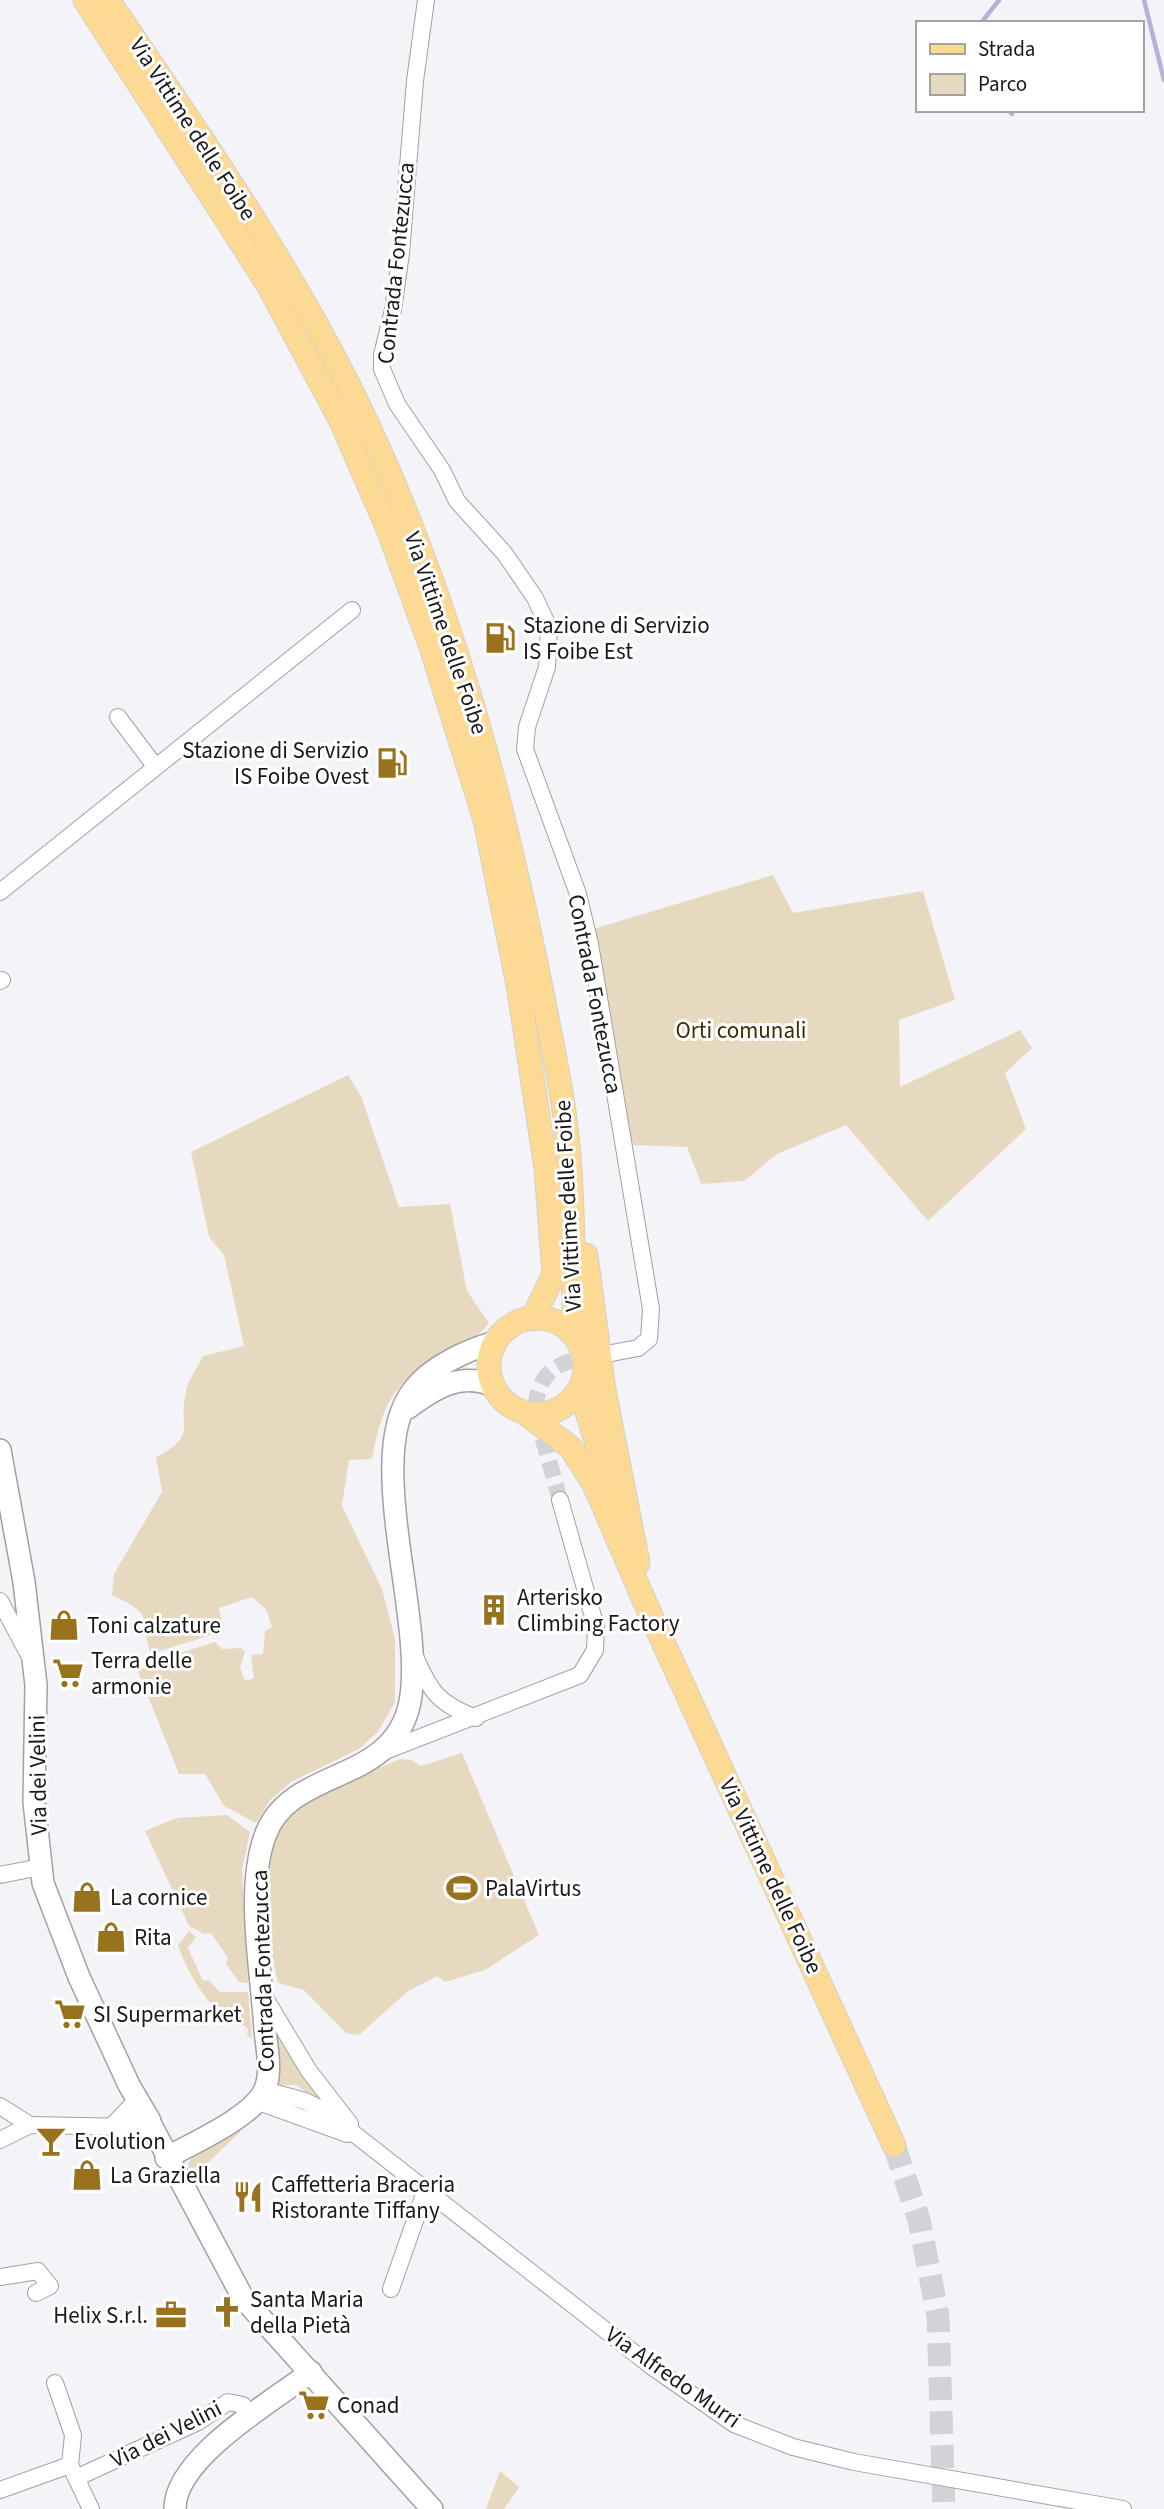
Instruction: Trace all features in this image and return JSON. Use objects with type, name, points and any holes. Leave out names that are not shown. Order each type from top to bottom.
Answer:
[{"type":"main road","name":"Via Vittime delle Foibe","points":[[85,0],[267,284],[340,419],[388,529],[431,647],[485,820],[518,985],[545,1157],[555,1262],[551,1285],[533,1318]]},
{"type":"main road","name":"Via Vittime delle Foibe","points":[[108,0],[288,274],[357,401],[418,545],[461,669],[522,891],[566,1122],[577,1338]]},
{"type":"main road","points":[[566,1122],[604,1390],[647,1607]]},
{"type":"main road","points":[[533,1318],[550,1320],[565,1327],[577,1338],[586,1363],[580,1389],[570,1402],[556,1411],[541,1415],[524,1413],[500,1398],[488,1371],[495,1342],[505,1330],[518,1322],[533,1318]]},
{"type":"main road","name":"Via Vittime delle Foibe","points":[[580,1389],[647,1607]]},
{"type":"main road","name":"Via Vittime delle Foibe","points":[[524,1413],[553,1432],[583,1465],[894,2145]]},
{"type":"street","name":"Contrada Fontezucca","points":[[426,0],[415,81],[401,253],[382,355],[382,369],[397,404],[442,470],[457,501],[505,554],[535,598],[549,628],[547,667],[527,727],[525,749],[578,894],[590,944],[651,1310],[649,1339],[638,1348],[612,1353]]},
{"type":"street","points":[[0,892],[352,610]]},
{"type":"street","points":[[118,717],[155,766]]},
{"type":"street","name":"Contrada Fontezucca","points":[[380,1753],[404,1722],[410,1701],[411,1647],[395,1495],[393,1446],[411,1392],[425,1377],[477,1348],[495,1342]]},
{"type":"street","points":[[403,1411],[452,1382],[481,1381],[492,1385]]},
{"type":"street","name":"Via dei Velini","points":[[0,1450],[17,1537],[33,1665],[37,1709],[34,1802],[43,1884],[134,2117],[166,2158],[243,2298],[432,2509]]},
{"type":"street","name":"Contrada Fontezucca","points":[[166,2158],[230,2122],[261,2096],[268,2074],[256,1905],[259,1858],[266,1833],[292,1799],[354,1770],[380,1753],[476,1718],[580,1675],[594,1650],[596,1628],[560,1500]]},
{"type":"street","points":[[0,1601],[33,1665]]},
{"type":"street","name":"Contrada Fontezucca","points":[[411,1647],[429,1688],[443,1702],[476,1718]]},
{"type":"street","points":[[0,1875],[41,1867]]},
{"type":"street","points":[[263,1994],[309,2071],[362,2140]]},
{"type":"street","points":[[261,2096],[362,2140]]},
{"type":"street","points":[[0,2106],[30,2125]]},
{"type":"street","points":[[0,2140],[30,2125],[134,2117]]},
{"type":"street","name":"Via Alfredo Murri","points":[[362,2140],[651,2366],[734,2424],[793,2447],[854,2462],[1123,2509]]},
{"type":"street","points":[[391,2289],[426,2189]]},
{"type":"street","points":[[0,2277],[38,2271],[50,2286],[36,2292]]},
{"type":"street","points":[[175,2509],[175,2498],[182,2480],[208,2449],[312,2372]]},
{"type":"street","points":[[55,2383],[73,2435],[73,2471],[91,2509]]},
{"type":"street","name":"Via dei Velini","points":[[0,2490],[73,2471],[198,2422],[228,2402],[243,2405],[251,2417]]},
{"type":"green space","name":"Orti comunali","points":[[773,875],[793,913],[923,891],[955,1000],[899,1020],[900,1087],[1020,1030],[1032,1048],[1005,1073],[1026,1129],[928,1221],[846,1125],[777,1154],[744,1181],[701,1184],[687,1147],[631,1145],[593,929]]},
{"type":"green space","points":[[348,1075],[361,1096],[399,1207],[450,1204],[467,1291],[489,1323],[473,1339],[424,1366],[400,1386],[385,1410],[372,1459],[349,1460],[342,1506],[382,1589],[395,1639],[395,1702],[378,1732],[359,1749],[291,1782],[271,1799],[256,1823],[224,1806],[205,1774],[179,1774],[138,1671],[173,1655],[215,1642],[222,1649],[241,1648],[245,1652],[240,1667],[245,1681],[254,1678],[251,1655],[263,1654],[265,1631],[272,1627],[266,1609],[252,1597],[219,1608],[222,1626],[217,1633],[151,1654],[141,1613],[112,1595],[114,1574],[162,1492],[156,1457],[178,1443],[182,1437],[187,1387],[203,1356],[244,1346],[224,1255],[209,1237],[191,1152]]},
{"type":"green space","points":[[462,1753],[539,1935],[485,1970],[445,1982],[437,1976],[407,1992],[359,2035],[346,2033],[304,1990],[278,1983],[266,1908],[269,1856],[277,1833],[291,1813],[311,1798],[344,1782],[400,1759],[411,1760],[421,1766]]},
{"type":"green space","points":[[227,1815],[250,1832],[242,1870],[248,1983],[239,1982],[226,1964],[228,1958],[211,1933],[204,1934],[189,1926],[145,1831],[176,1818]]},
{"type":"green space","points":[[189,1931],[196,1937],[188,1948],[203,1981],[209,1980],[220,1992],[248,1992],[252,2038],[247,2036],[248,2029],[235,2018],[228,2022],[192,1977],[178,1945]]},
{"type":"green space","points":[[277,2028],[323,2103],[296,2085],[277,2085]]},
{"type":"green space","points":[[237,2125],[240,2132],[192,2178],[188,2164],[195,2152]]},
{"type":"green space","points":[[500,2471],[519,2487],[504,2509],[486,2509]]},
{"type":"waterway","points":[[983,21],[999,0]]},
{"type":"waterway","points":[[1144,0],[1164,80]]},
{"type":"tunnel","points":[[560,1500],[535,1411],[537,1395],[549,1373],[557,1367],[567,1362],[607,1354]]},
{"type":"tunnel","points":[[894,2145],[919,2220],[938,2316],[944,2509]]},
{"type":"place","name":"Stazione di Servizio IS Foibe Est","points":[[500,638]]},
{"type":"place","name":"Stazione di Servizio IS Foibe Ovest","points":[[392,763]]},
{"type":"place","name":"Arterisko Climbing Factory","points":[[494,1610]]},
{"type":"place","name":"Toni calzature","points":[[64,1625]]},
{"type":"place","name":"Terra delle armonie","points":[[68,1673]]},
{"type":"place","name":"PalaVirtus","points":[[462,1888]]},
{"type":"place","name":"La cornice","points":[[87,1897]]},
{"type":"place","name":"Rita","points":[[111,1937]]},
{"type":"place","name":"SI Supermarket","points":[[70,2014]]},
{"type":"place","name":"Evolution","points":[[51,2141]]},
{"type":"place","name":"La Graziella","points":[[87,2175]]},
{"type":"place","name":"Caffetteria Braceria Ristorante Tiffany","points":[[248,2197]]},
{"type":"place","name":"Santa Maria della Pietà","points":[[227,2312]]},
{"type":"place","name":"Helix S.r.l.","points":[[171,2315]]},
{"type":"place","name":"Conad","points":[[314,2405]]}]
